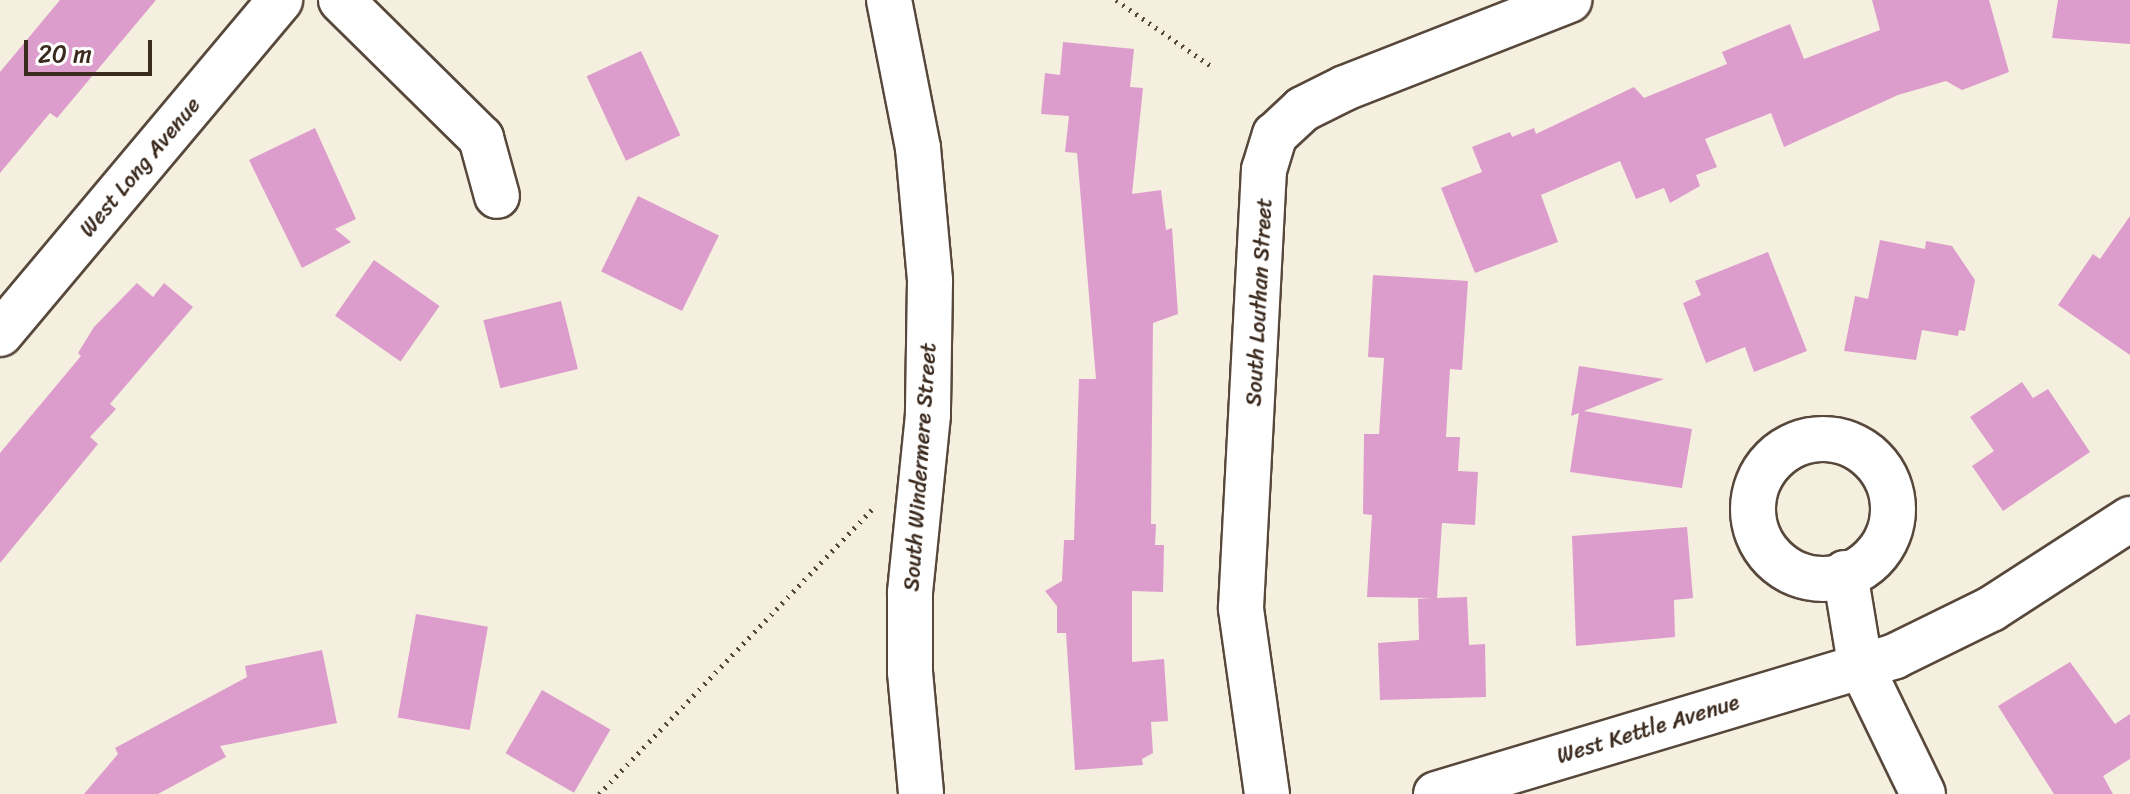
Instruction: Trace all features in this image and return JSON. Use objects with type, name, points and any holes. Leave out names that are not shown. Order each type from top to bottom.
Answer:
[{"type":"street","name":"West Long Avenue","points":[[0,334],[280,0]]},
{"type":"street","points":[[341,0],[481,138],[497,196]]},
{"type":"street","name":"South Windermere Street","points":[[889,0],[918,148],[930,281],[928,415],[910,593],[910,672],[921,794]]},
{"type":"street","name":"South Louthan Street","points":[[1267,794],[1241,608],[1264,170],[1275,135],[1303,109],[1345,88],[1569,0]]},
{"type":"street","name":"West Kettle Avenue","points":[[1436,794],[1860,664],[1895,656],[1991,609],[2130,519]]},
{"type":"street","points":[[1845,573],[1860,664],[1923,794]]},
{"type":"path","points":[[1116,0],[1211,66]]},
{"type":"path","points":[[599,794],[879,502]]},
{"type":"building","points":[[60,0],[156,0],[57,118],[50,113],[0,173],[0,72]]},
{"type":"building","points":[[1872,0],[1989,0],[2009,72],[1962,90],[1946,81],[1898,95],[1784,147],[1771,113],[1705,139],[1717,167],[1696,175],[1700,186],[1670,203],[1664,188],[1636,199],[1620,161],[1541,195],[1558,242],[1475,273],[1441,188],[1482,172],[1472,147],[1510,132],[1512,137],[1534,128],[1536,134],[1634,87],[1644,98],[1727,64],[1722,52],[1790,24],[1804,59],[1880,30]]},
{"type":"building","points":[[2058,0],[2130,0],[2130,44],[2052,38]]},
{"type":"building","points":[[1063,42],[1134,49],[1130,87],[1143,88],[1132,194],[1161,190],[1166,230],[1172,228],[1178,314],[1153,323],[1151,524],[1156,524],[1155,545],[1164,545],[1163,592],[1132,591],[1132,662],[1164,659],[1168,721],[1151,722],[1153,753],[1142,759],[1143,765],[1075,770],[1066,633],[1057,633],[1057,606],[1045,591],[1062,581],[1064,540],[1074,540],[1079,379],[1096,379],[1077,153],[1065,152],[1069,116],[1041,114],[1045,73],[1060,75]]},
{"type":"building","points":[[641,51],[680,135],[626,161],[587,76]]},
{"type":"building","points":[[315,128],[356,219],[335,229],[351,242],[302,268],[249,160]]},
{"type":"building","points":[[638,196],[719,235],[682,311],[601,271]]},
{"type":"building","points":[[2130,216],[2130,355],[2058,305],[2093,254],[2100,259]]},
{"type":"building","points":[[1880,240],[1925,249],[1926,241],[1952,246],[1975,280],[1965,331],[1959,330],[1958,336],[1922,330],[1916,360],[1844,351],[1855,296],[1868,299]]},
{"type":"building","points":[[1768,252],[1807,351],[1754,372],[1745,347],[1706,363],[1683,303],[1701,295],[1695,281]]},
{"type":"building","points":[[374,260],[440,306],[401,362],[335,316]]},
{"type":"building","points":[[1373,275],[1468,281],[1462,370],[1450,369],[1446,437],[1460,437],[1458,471],[1478,472],[1475,525],[1442,523],[1437,598],[1467,597],[1469,645],[1485,644],[1486,697],[1380,700],[1378,643],[1419,640],[1418,599],[1431,598],[1367,597],[1372,515],[1363,514],[1364,434],[1379,434],[1384,358],[1368,357]]},
{"type":"building","points":[[137,283],[153,297],[164,283],[193,307],[110,404],[116,409],[90,437],[98,444],[0,563],[0,453],[81,356],[78,353],[94,327]]},
{"type":"building","points":[[561,301],[578,369],[500,388],[483,320]]},
{"type":"building","points":[[1579,366],[1664,379],[1584,411],[1692,429],[1682,488],[1570,472],[1579,413],[1571,416]]},
{"type":"building","points":[[2022,382],[2033,398],[2048,389],[2090,452],[2003,511],[1972,466],[1994,451],[1970,417]]},
{"type":"building","points":[[1687,527],[1693,598],[1674,600],[1675,637],[1576,646],[1572,536]]},
{"type":"building","points":[[416,614],[488,627],[470,730],[398,717]]},
{"type":"building","points":[[322,650],[337,723],[220,746],[226,757],[158,794],[84,794],[118,754],[115,748],[247,677],[245,666]]},
{"type":"building","points":[[2070,662],[2115,724],[2130,714],[2130,759],[2103,776],[2113,794],[2054,794],[1998,706]]},
{"type":"building","points":[[542,690],[610,730],[574,793],[506,753]]}]
